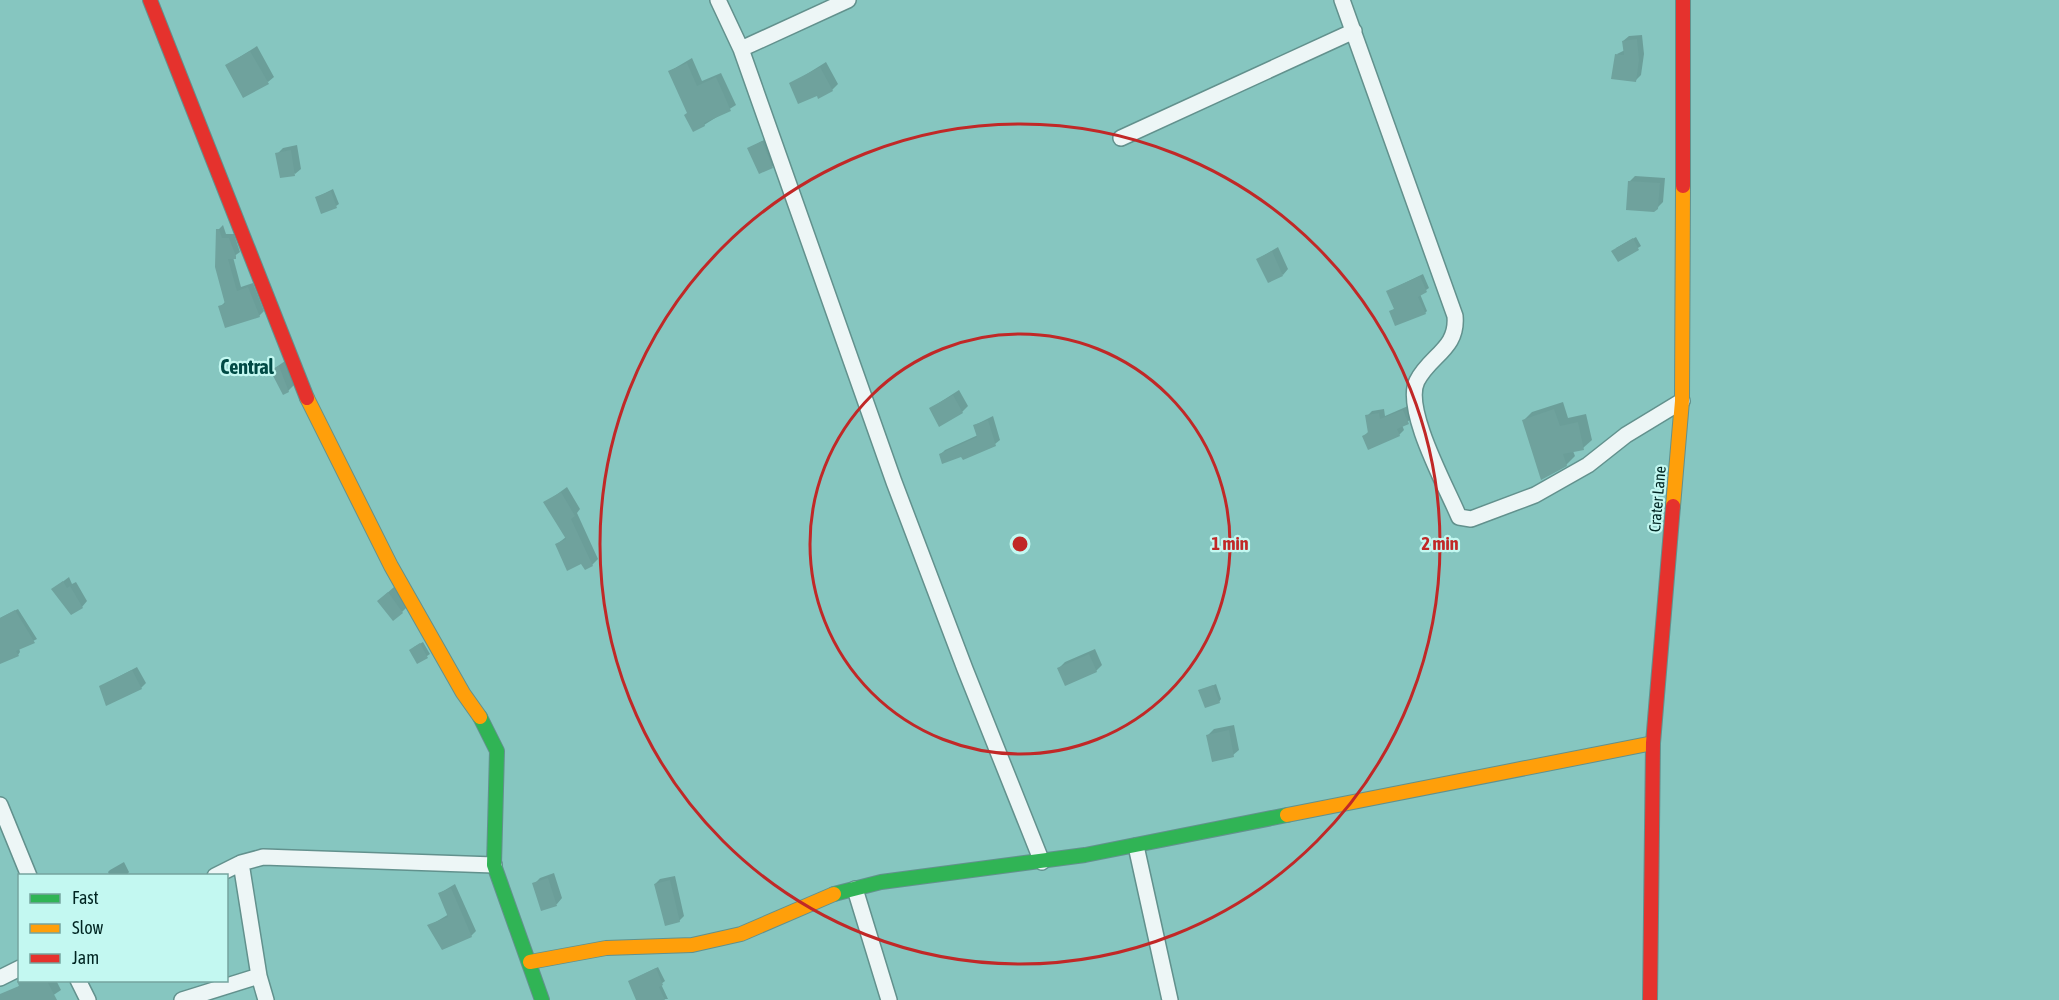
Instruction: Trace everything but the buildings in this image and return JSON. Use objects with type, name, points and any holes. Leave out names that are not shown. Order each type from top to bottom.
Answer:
[{"type":"street","points":[[150,0],[301,387],[392,566],[463,693],[494,739],[497,751],[494,865],[542,1000]]},
{"type":"street","points":[[718,0],[741,50],[898,493],[1042,862]]},
{"type":"street","points":[[741,50],[848,0]]},
{"type":"street","points":[[1342,0],[1455,316],[1456,331],[1449,343],[1431,361],[1416,382],[1414,404],[1428,445],[1459,517],[1471,519],[1535,495],[1588,465],[1626,435],[1682,401]]},
{"type":"street","name":"Crater Lane","points":[[1650,1000],[1653,743],[1682,401],[1683,0]]},
{"type":"street","points":[[1121,138],[1354,31]]},
{"type":"street","points":[[530,962],[606,948],[692,945],[741,933],[822,897],[881,882],[1042,862],[1136,846],[1653,743]]},
{"type":"street","points":[[2,814],[29,874]]},
{"type":"street","points":[[1136,846],[1170,1000]]},
{"type":"street","points":[[219,874],[241,863],[263,857],[494,865]]},
{"type":"street","points":[[241,863],[259,976],[266,1000]]},
{"type":"street","points":[[855,889],[889,1000]]},
{"type":"street","points":[[0,978],[18,969]]},
{"type":"street","points":[[182,1000],[259,976]]},
{"type":"street","points":[[79,982],[88,1000]]},
{"type":"traffic: fast","points":[[480,717],[497,751],[494,865],[542,1000]]},
{"type":"traffic: fast","points":[[834,894],[881,882],[1085,855],[1287,815]]},
{"type":"traffic: slow","points":[[1673,506],[1682,401],[1683,186]]},
{"type":"traffic: slow","points":[[307,398],[391,566],[463,693],[480,717]]},
{"type":"traffic: slow","points":[[1287,815],[1653,743]]},
{"type":"traffic: slow","points":[[530,962],[606,948],[692,945],[741,934],[834,894]]},
{"type":"traffic: jam","points":[[150,0],[307,398]]},
{"type":"traffic: jam","points":[[1683,0],[1683,186]]},
{"type":"traffic: jam","points":[[1650,1000],[1653,743],[1673,506]]},
{"type":"district","name":"Central","points":[[247,366]]}]
